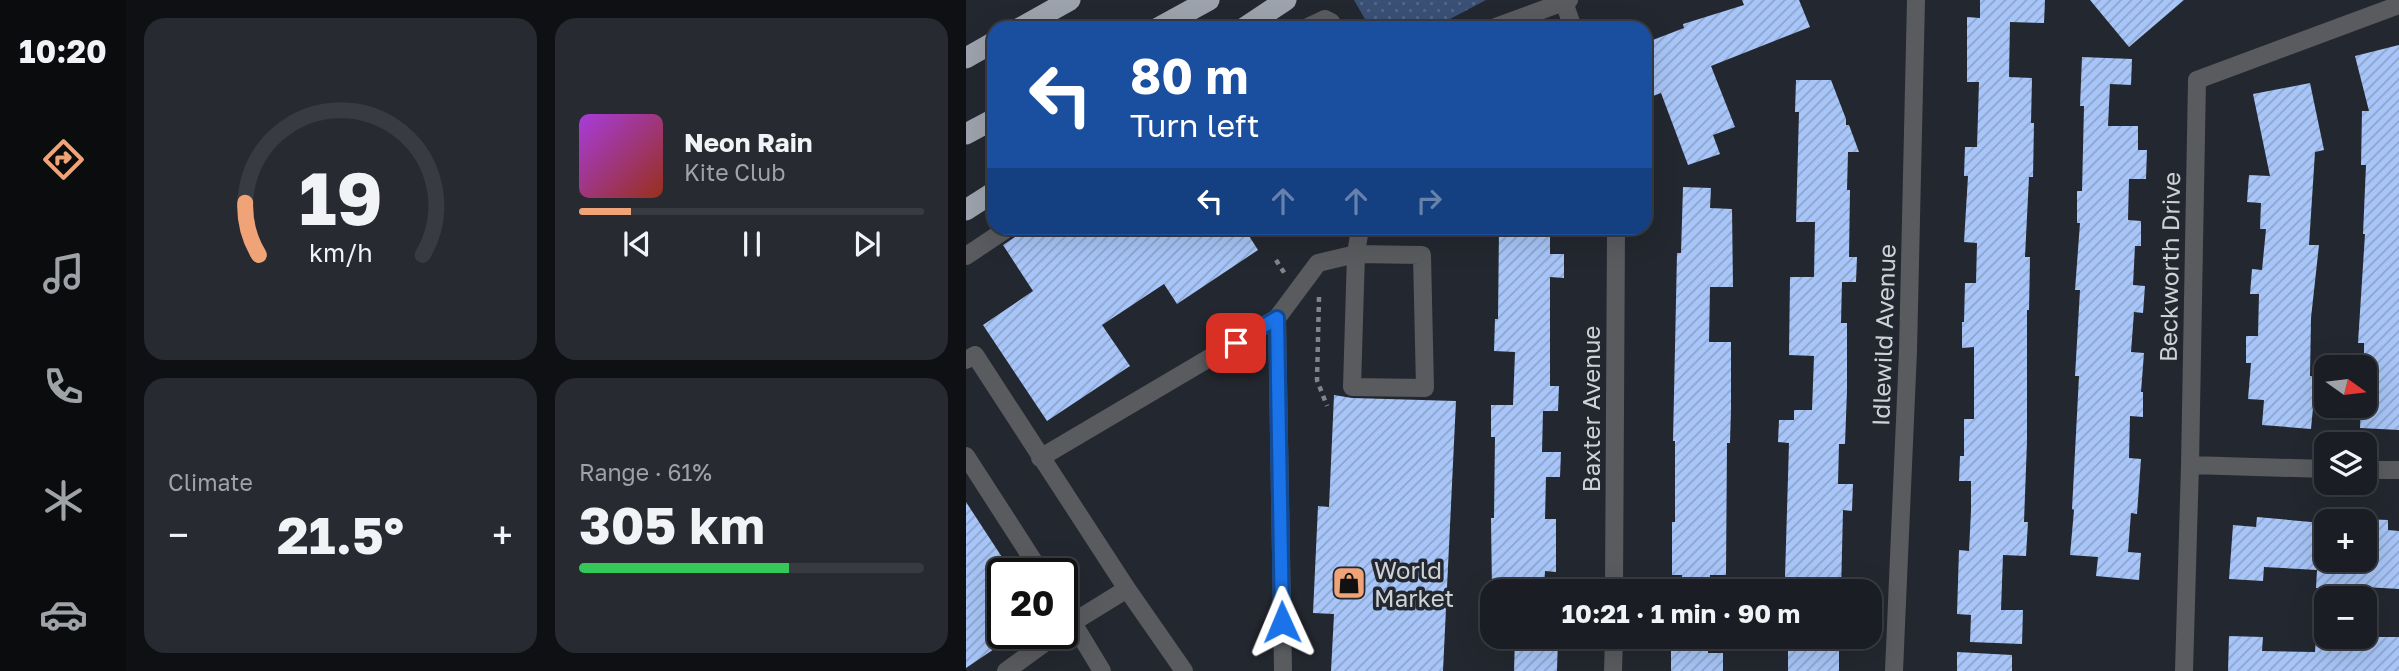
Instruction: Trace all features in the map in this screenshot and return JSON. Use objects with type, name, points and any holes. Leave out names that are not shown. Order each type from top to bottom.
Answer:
[{"type":"highway","points":[[1032,21],[1070,0]]},
{"type":"highway","points":[[1171,21],[1209,0]]},
{"type":"highway","points":[[1254,21],[1286,0]]},
{"type":"highway","points":[[966,58],[987,46]]},
{"type":"highway","points":[[966,134],[987,123]]},
{"type":"highway","points":[[966,210],[987,196]]},
{"type":"street","name":"Idlewild Avenue","points":[[1894,671],[1908,351],[1916,0]]},
{"type":"street","points":[[1512,21],[1566,1],[1571,21]]},
{"type":"street","name":"Beckworth Drive","points":[[2184,671],[2197,80],[2399,5]]},
{"type":"street","points":[[966,256],[998,235]]},
{"type":"street","points":[[1040,458],[1277,318],[1318,263],[1356,254],[1422,254],[1425,388],[1352,387],[1356,254],[1359,235]]},
{"type":"street","name":"Baxter Avenue","points":[[1614,579],[1616,235]]},
{"type":"street","points":[[1277,318],[1283,671]]},
{"type":"street","points":[[966,338],[970,357],[1184,671]]},
{"type":"street","points":[[966,456],[1032,558]]},
{"type":"street","points":[[2190,465],[2314,468]]},
{"type":"street","points":[[2377,470],[2399,470]]},
{"type":"street","points":[[1078,618],[1127,589]]},
{"type":"street","points":[[1078,639],[1102,671]]},
{"type":"street","points":[[1006,671],[1036,649]]},
{"type":"street","points":[[1614,649],[1614,671]]},
{"type":"path","points":[[1276,260],[1301,297],[1320,283],[1317,380],[1327,406]]},
{"type":"shaded area","points":[[1354,0],[1486,0],[1446,21],[1366,21]]},
{"type":"building","points":[[1742,0],[1799,0],[1810,27],[1711,66],[1735,127],[1713,135],[1720,154],[1688,165],[1661,93],[1652,96],[1652,40],[1684,28],[1683,24],[1744,5]]},
{"type":"building","points":[[1980,0],[2045,0],[2044,23],[2010,22],[2009,77],[2032,78],[2031,123],[2034,123],[2033,177],[2029,177],[2025,257],[2030,257],[2024,522],[2028,522],[2026,556],[2003,555],[2001,610],[2023,610],[2022,644],[1970,642],[1971,615],[1957,614],[1959,550],[1969,551],[1971,511],[1971,481],[1959,481],[1960,456],[1964,456],[1964,419],[1974,419],[1974,347],[1962,348],[1962,322],[1965,283],[1976,283],[1977,243],[1964,242],[1968,176],[1964,176],[1965,147],[1977,147],[1979,82],[1967,82],[1967,17],[1980,18]]},
{"type":"building","points":[[2090,0],[2184,0],[2129,47]]},
{"type":"building","points":[[2399,45],[2399,430],[2360,428],[2360,418],[2377,418],[2377,355],[2364,355],[2364,343],[2358,343],[2365,234],[2366,165],[2361,165],[2362,111],[2369,111],[2355,56]]},
{"type":"building","points":[[2082,57],[2132,59],[2131,85],[2110,84],[2108,126],[2138,126],[2138,150],[2147,150],[2146,179],[2129,179],[2128,220],[2141,221],[2141,246],[2135,246],[2133,285],[2145,286],[2143,313],[2134,312],[2131,352],[2144,353],[2141,392],[2143,417],[2130,416],[2129,458],[2141,459],[2137,514],[2131,513],[2128,552],[2141,553],[2139,580],[2096,576],[2098,557],[2070,555],[2079,376],[2075,376],[2080,290],[2075,290],[2080,223],[2077,223],[2077,191],[2082,191]]},
{"type":"building","points":[[1796,80],[1831,80],[1846,125],[1849,125],[1859,152],[1848,152],[1847,190],[1850,190],[1849,257],[1857,257],[1856,282],[1842,282],[1841,323],[1847,323],[1847,391],[1845,444],[1839,444],[1838,484],[1853,484],[1852,511],[1843,510],[1841,579],[1785,577],[1789,443],[1778,442],[1779,420],[1794,420],[1794,410],[1812,410],[1814,356],[1789,355],[1790,277],[1814,277],[1815,222],[1796,222],[1799,112],[1795,112]]},
{"type":"building","points":[[2310,83],[2324,150],[2315,152],[2309,245],[2319,245],[2311,318],[2310,376],[2314,376],[2314,397],[2311,429],[2262,425],[2264,400],[2248,399],[2251,363],[2246,363],[2246,336],[2258,336],[2259,294],[2250,294],[2252,269],[2262,270],[2266,229],[2260,229],[2261,203],[2247,202],[2249,175],[2270,176],[2253,94]]},
{"type":"building","points":[[1683,187],[1711,188],[1710,208],[1732,209],[1733,287],[1710,287],[1709,342],[1731,342],[1731,409],[1730,443],[1727,443],[1726,575],[1710,575],[1710,579],[1682,579],[1682,575],[1672,575],[1672,522],[1675,522],[1673,441],[1677,253],[1681,253]]},
{"type":"building","points":[[1248,235],[1258,250],[1177,304],[1164,284],[1102,325],[1130,366],[1047,421],[983,325],[1033,291],[1003,245],[1015,237]]},
{"type":"building","points":[[1499,235],[1550,235],[1550,254],[1564,254],[1564,278],[1550,277],[1550,386],[1559,386],[1558,411],[1543,411],[1542,452],[1561,452],[1560,477],[1546,477],[1545,519],[1556,519],[1556,572],[1545,571],[1545,579],[1492,579],[1491,518],[1494,518],[1495,437],[1491,437],[1491,405],[1513,405],[1515,352],[1494,351],[1495,319],[1498,319]]},
{"type":"building","points":[[1334,395],[1352,398],[1456,401],[1443,671],[1331,671],[1334,614],[1313,613],[1318,506],[1329,507]]},
{"type":"building","points":[[966,502],[1003,558],[987,558],[987,649],[994,649],[966,668]]},
{"type":"building","points":[[2257,517],[2314,522],[2314,570],[2264,567],[2263,581],[2229,579],[2233,525],[2256,527]]},
{"type":"building","points":[[2377,520],[2388,520],[2388,530],[2399,531],[2399,589],[2377,586],[2316,586],[2317,572],[2377,572]]},
{"type":"building","points":[[2229,636],[2263,637],[2262,651],[2315,652],[2315,649],[2377,649],[2377,637],[2399,637],[2399,671],[2228,671]]},
{"type":"building","points":[[1515,649],[1558,649],[1557,671],[1514,671]]},
{"type":"building","points":[[1671,649],[1708,649],[1708,653],[1723,653],[1723,671],[1671,671]]},
{"type":"building","points":[[1788,649],[1839,649],[1839,671],[1788,671]]},
{"type":"building","points":[[1957,652],[2012,655],[2012,671],[1957,671]]},
{"type":"place","name":"World Market","points":[[1349,583]]},
{"type":"route","points":[[1236,343],[1277,318],[1282,622]]}]
